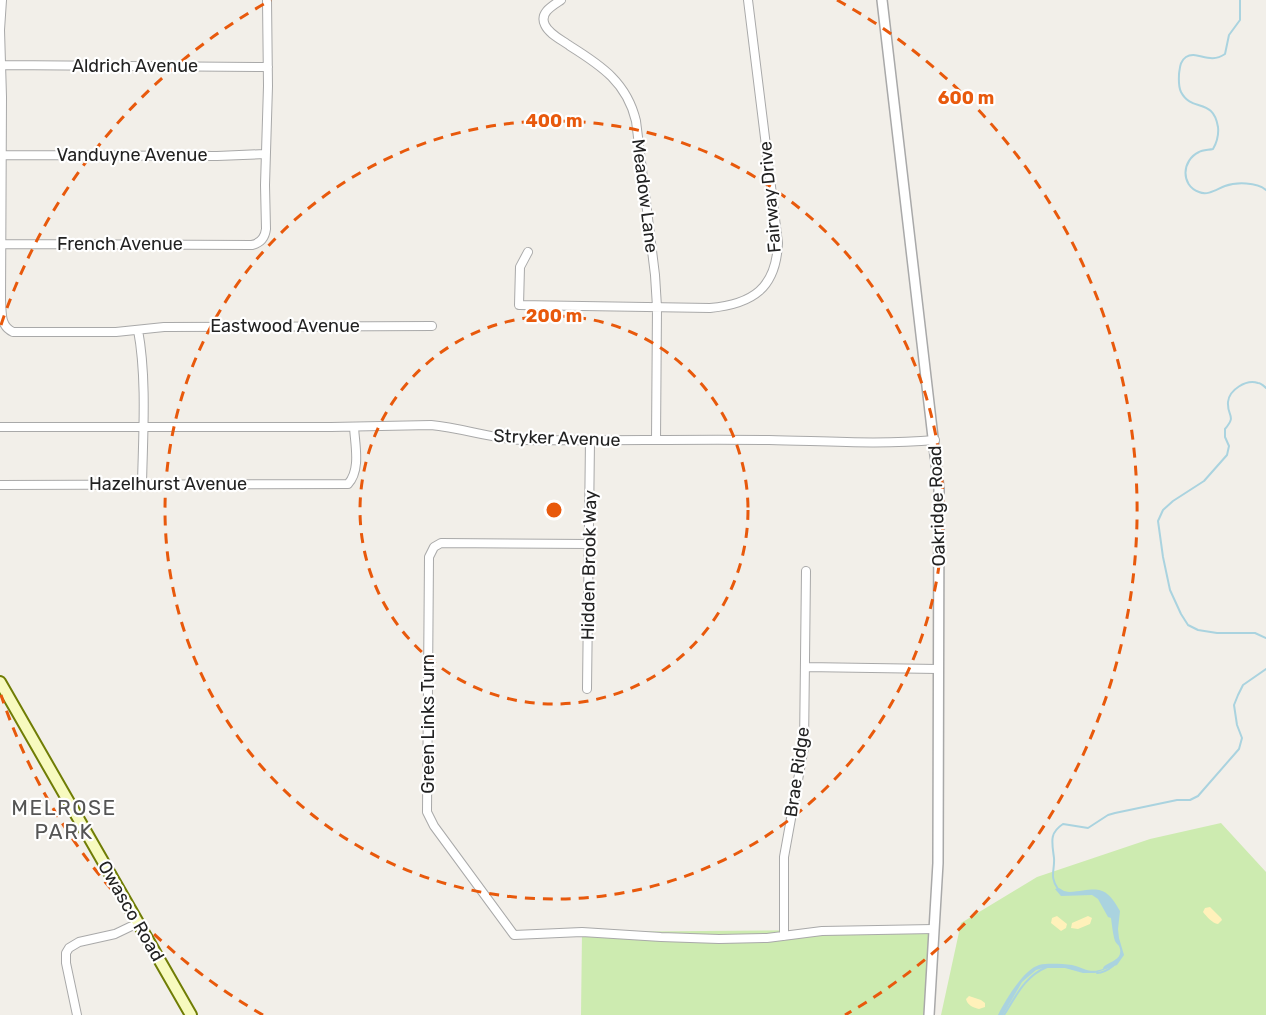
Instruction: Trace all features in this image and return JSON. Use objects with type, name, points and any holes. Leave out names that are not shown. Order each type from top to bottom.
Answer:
[{"type":"main road","name":"Owasco Road","points":[[1,686],[191,1015]]},
{"type":"street","points":[[0,244],[2,0]]},
{"type":"street","points":[[265,154],[268,67],[267,0]]},
{"type":"street","name":"Meadow Lane","points":[[561,0],[546,11],[544,24],[555,35],[604,68],[627,96],[636,121],[655,275],[657,307],[656,440]]},
{"type":"street","name":"Fairway Drive","points":[[528,252],[520,267],[519,305],[710,308],[746,300],[762,289],[775,266],[777,231],[748,0]]},
{"type":"street","name":"Oakridge Road","points":[[882,0],[939,489],[938,863],[929,1015]]},
{"type":"street","name":"Aldrich Avenue","points":[[2,65],[268,67]]},
{"type":"street","name":"Vanduyne Avenue","points":[[1,155],[227,156],[265,154]]},
{"type":"street","name":"French Avenue","points":[[0,244],[256,244],[265,234],[265,154]]},
{"type":"street","name":"Eastwood Avenue","points":[[0,244],[3,322],[8,330],[13,332],[116,332],[164,327],[432,326]]},
{"type":"street","points":[[138,330],[142,356],[142,484]]},
{"type":"street","name":"Stryker Avenue","points":[[0,427],[431,425],[447,426],[506,439],[873,442],[935,440]]},
{"type":"street","name":"Hazelhurst Avenue","points":[[0,485],[348,484],[354,475],[356,466],[354,427]]},
{"type":"street","name":"Hidden Brook Way","points":[[587,689],[590,440]]},
{"type":"street","name":"Green Links Turn","points":[[589,544],[441,543],[434,547],[429,557],[427,812],[434,826],[514,935],[582,932],[752,939],[822,931],[934,929]]},
{"type":"street","name":"Brae Ridge","points":[[784,936],[784,856],[804,747],[806,571]]},
{"type":"street","points":[[805,667],[938,669]]},
{"type":"street","points":[[77,1015],[66,963],[66,953],[69,948],[79,942],[115,934],[138,923]]},
{"type":"green space","points":[[1221,823],[1266,872],[1266,1015],[941,1015],[961,923],[1037,877],[1150,839]]},
{"type":"green space","points":[[934,929],[931,1015],[581,1015],[582,932]]},
{"type":"sand","points":[[1210,907],[1222,920],[1218,924],[1203,912],[1205,908]]},
{"type":"sand","points":[[1057,916],[1067,924],[1066,928],[1061,931],[1051,923],[1052,918]]},
{"type":"sand","points":[[1088,916],[1092,918],[1090,924],[1078,929],[1071,928],[1072,923]]},
{"type":"sand","points":[[969,996],[981,1000],[985,1003],[985,1007],[979,1009],[971,1006],[966,999]]},
{"type":"water","points":[[1059,888],[1069,892],[1093,889],[1109,896],[1120,911],[1118,929],[1124,955],[1117,965],[1095,973],[1083,973],[1065,968],[1036,970],[1022,982],[1003,1015],[998,1015],[1021,979],[1039,965],[1072,965],[1095,971],[1103,969],[1120,955],[1119,946],[1114,939],[1111,918],[1108,917],[1098,899],[1092,895],[1061,896],[1055,889]]},
{"type":"waterway","points":[[1240,0],[1240,20],[1229,35],[1225,54],[1214,58],[1190,55],[1181,64],[1179,74],[1181,92],[1191,102],[1212,112],[1218,127],[1213,149],[1200,151],[1193,156],[1187,166],[1186,178],[1193,189],[1202,193],[1240,183],[1257,185],[1266,190]]},
{"type":"waterway","points":[[1266,388],[1253,382],[1243,384],[1231,393],[1228,402],[1231,418],[1225,429],[1225,437],[1229,446],[1227,455],[1204,481],[1163,510],[1158,521],[1170,590],[1188,625],[1198,630],[1217,633],[1255,633],[1266,638]]},
{"type":"waterway","points":[[1058,889],[1053,877],[1052,843],[1055,831],[1063,824],[1088,828],[1108,815],[1177,800],[1190,800],[1198,796],[1239,749],[1242,738],[1234,705],[1243,685],[1266,669]]},
{"type":"waterway","points":[[1097,973],[1113,966]]},
{"type":"waterway","points":[[1004,1015],[1027,981],[1047,967]]},
{"type":"district","name":"MELROSE PARK","points":[[64,819]]}]
